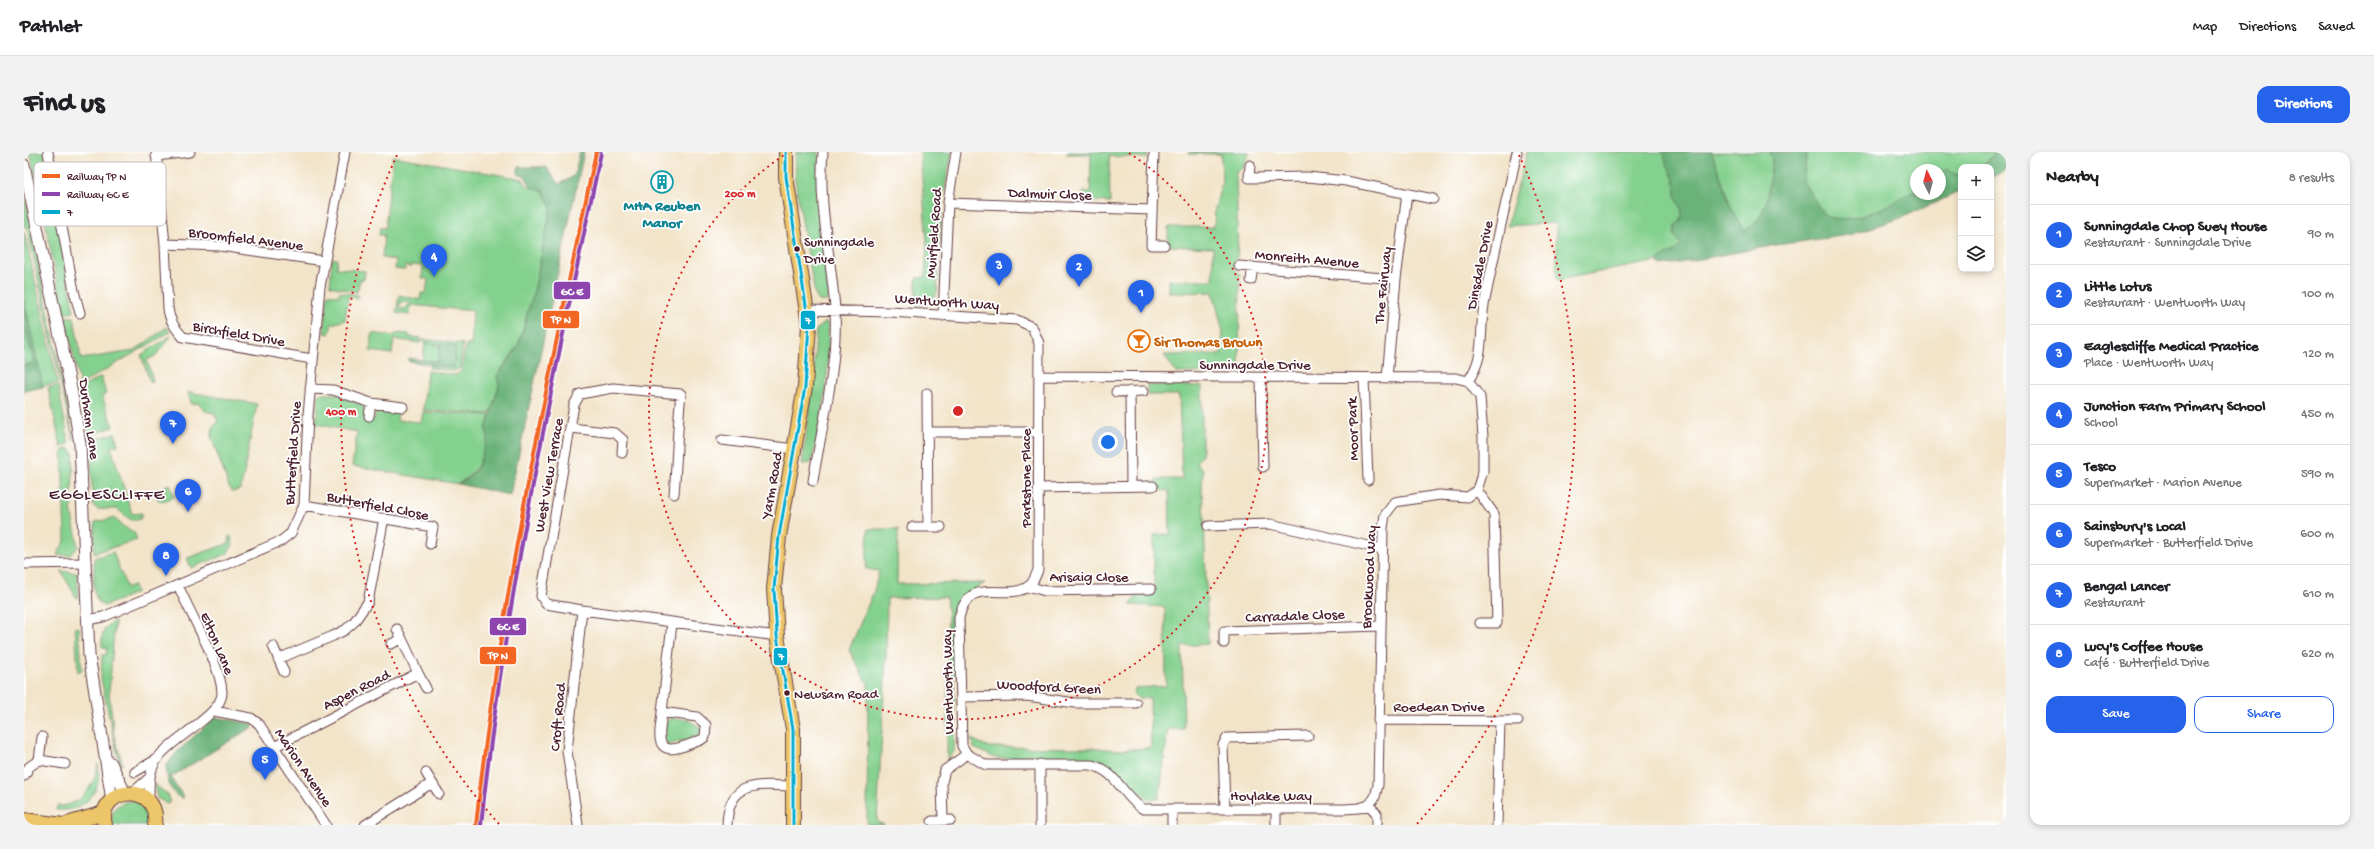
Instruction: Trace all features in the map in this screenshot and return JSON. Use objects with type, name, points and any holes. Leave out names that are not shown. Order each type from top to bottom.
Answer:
[{"type":"main road","name":"Yarm Road","points":[[786,152],[786,177],[807,310],[807,368],[776,566],[774,596],[778,636],[793,729],[793,825]]},
{"type":"main road","points":[[24,820],[63,825],[104,819],[112,800],[128,793],[145,797],[154,810],[156,825]]},
{"type":"street","points":[[48,152],[50,162]]},
{"type":"street","points":[[156,154],[190,152]]},
{"type":"street","name":"Butterfield Drive","points":[[87,620],[103,617],[281,541],[291,533],[304,505],[312,359],[324,261],[345,152]]},
{"type":"street","points":[[813,481],[811,469],[832,376],[835,310],[822,198],[823,152]]},
{"type":"street","name":"Muirfield Road","points":[[942,316],[948,203],[956,152]]},
{"type":"street","points":[[1154,152],[1151,245],[1164,245]]},
{"type":"street","name":"Dinsdale Drive","points":[[1468,381],[1478,368],[1486,296],[1517,152]]},
{"type":"street","name":"Durham Lane","points":[[24,165],[34,213]]},
{"type":"street","points":[[1250,165],[1249,178],[1308,177],[1346,181],[1433,199]]},
{"type":"street","name":"The Fairway","points":[[1387,378],[1396,279],[1407,194]]},
{"type":"street","name":"Dalmuir Close","points":[[948,203],[1152,210]]},
{"type":"street","name":"Durham Lane","points":[[37,226],[77,420],[80,444],[86,563],[87,620],[91,674],[106,754],[112,800]]},
{"type":"street","points":[[63,226],[74,291],[80,313]]},
{"type":"street","name":"Birchfield Drive","points":[[163,226],[168,313],[173,324],[183,337],[312,359]]},
{"type":"street","name":"Broomfield Avenue","points":[[165,244],[220,246],[324,261]]},
{"type":"street","name":"Monreith Avenue","points":[[1239,266],[1396,279]]},
{"type":"street","points":[[1251,280],[1253,267]]},
{"type":"street","name":"Wentworth Way","points":[[807,310],[835,310],[1018,320],[1027,323],[1035,331],[1039,340],[1040,376]]},
{"type":"street","name":"Sunningdale Drive","points":[[1040,376],[1456,378],[1468,381]]},
{"type":"street","name":"Parkstone Place","points":[[1031,583],[1038,570],[1040,376]]},
{"type":"street","points":[[1261,378],[1263,467]]},
{"type":"street","name":"Moor Park","points":[[1364,378],[1368,480]]},
{"type":"street","points":[[1468,381],[1480,398],[1483,471],[1477,490],[1494,514],[1497,623],[1480,623]]},
{"type":"street","name":"West View Terrace","points":[[582,610],[546,604],[541,596],[575,400],[583,392],[613,388],[681,394],[676,436],[677,457],[674,494]]},
{"type":"street","points":[[310,389],[340,392],[371,403],[403,407]]},
{"type":"street","points":[[1130,391],[1131,486]]},
{"type":"street","points":[[1116,392],[1144,391]]},
{"type":"street","points":[[927,393],[928,527]]},
{"type":"street","points":[[369,416],[371,403]]},
{"type":"street","points":[[571,428],[615,434],[623,440],[622,453]]},
{"type":"street","points":[[928,432],[1039,432]]},
{"type":"street","points":[[722,440],[794,449]]},
{"type":"street","points":[[1038,488],[1153,486]]},
{"type":"street","name":"Brookwood Way","points":[[1369,804],[1375,798],[1378,785],[1380,626],[1382,549],[1385,515],[1395,502],[1439,495],[1468,496],[1477,490]]},
{"type":"street","name":"Butterfield Close","points":[[304,505],[433,527],[430,544]]},
{"type":"street","points":[[278,659],[333,636],[345,630],[354,622],[368,602],[384,518]]},
{"type":"street","points":[[1208,526],[1270,524],[1382,549]]},
{"type":"street","points":[[912,527],[942,527]]},
{"type":"street","points":[[24,564],[86,563]]},
{"type":"street","name":"Wentworth Way","points":[[1031,583],[1016,590],[984,590],[970,597],[962,606],[959,618],[962,746],[968,754],[986,765],[1040,764],[1091,765],[1102,767],[1109,773],[1134,803],[1144,809],[1172,810]]},
{"type":"street","name":"Arisaig Close","points":[[1031,583],[1045,591],[1151,589]]},
{"type":"street","name":"Elton Lane","points":[[135,772],[157,758],[165,749],[214,711],[222,693],[219,678],[178,585]]},
{"type":"street","points":[[582,610],[778,636]]},
{"type":"street","name":"Croft Road","points":[[578,825],[566,751],[582,610]]},
{"type":"street","points":[[662,712],[699,718],[706,725],[705,737],[676,748],[665,748],[661,744],[659,738],[672,623]]},
{"type":"street","name":"Carradale Close","points":[[1224,643],[1224,631],[1380,626]]},
{"type":"street","points":[[397,629],[426,688]]},
{"type":"street","name":"Aspen Road","points":[[391,644],[402,639]]},
{"type":"street","points":[[273,646],[284,672]]},
{"type":"street","name":"Aspen Road","points":[[274,747],[418,673]]},
{"type":"street","name":"Woodford Green","points":[[961,697],[1027,696],[1075,703],[1136,703]]},
{"type":"street","name":"Marion Avenue","points":[[214,711],[255,720],[326,825]]},
{"type":"street","name":"Roedean Drive","points":[[1378,720],[1518,721]]},
{"type":"street","name":"Roedean Drive","points":[[1497,825],[1500,721]]},
{"type":"street","points":[[1226,809],[1223,745],[1221,740],[1230,736],[1308,736]]},
{"type":"street","points":[[1289,736],[1289,746]]},
{"type":"street","points":[[39,760],[42,737]]},
{"type":"street","name":"Durham Lane","points":[[106,754],[128,793]]},
{"type":"street","points":[[932,821],[947,820],[942,782],[945,770],[968,754]]},
{"type":"street","name":"Elton Lane","points":[[149,802],[149,778],[157,758]]},
{"type":"street","points":[[24,776],[28,767],[39,760],[65,764]]},
{"type":"street","points":[[1040,764],[1040,825]]},
{"type":"street","points":[[426,773],[439,794]]},
{"type":"street","name":"Elton Lane","points":[[128,793],[149,778]]},
{"type":"street","points":[[365,825],[432,783]]},
{"type":"street","points":[[727,825],[728,808],[740,791],[754,786],[794,786]]},
{"type":"street","points":[[1369,804],[1377,814],[1377,825]]},
{"type":"street","name":"Hoylake Way","points":[[1172,810],[1345,809],[1359,808],[1369,804]]},
{"type":"street","points":[[1172,810],[1172,825]]},
{"type":"street","points":[[1276,810],[1276,825]]},
{"type":"green space","points":[[30,152],[46,152],[48,162],[34,162],[34,171]]},
{"type":"green space","points":[[580,152],[584,152],[510,495],[458,484],[467,479],[478,467],[488,436],[486,429],[499,385],[497,376],[518,345],[533,297],[551,208],[543,191],[531,187],[525,176],[517,174],[519,167],[546,167],[559,184],[574,176]]},
{"type":"green space","points":[[796,152],[819,152],[819,221],[829,297],[826,301],[819,301],[815,295],[795,181]]},
{"type":"green space","points":[[920,152],[952,152],[942,202],[937,293],[928,304],[916,304],[916,278],[925,277],[927,245]]},
{"type":"green space","points":[[1069,152],[1147,152],[1147,158],[1109,156],[1110,202],[1084,201],[1083,192],[1090,192],[1091,154],[1066,154]]},
{"type":"green space","points":[[1189,152],[1250,152],[1243,168],[1236,172],[1238,251],[1235,270],[1240,274],[1239,372],[1176,373],[1164,355],[1221,354],[1223,332],[1213,292],[1169,293],[1169,280],[1213,280],[1213,248],[1168,246],[1168,227],[1214,227],[1215,208],[1222,182],[1221,154],[1189,154]]},
{"type":"green space","points":[[1527,152],[2006,152],[1994,164],[1958,164],[1958,189],[1946,194],[1946,164],[1910,164],[1910,200],[1931,200],[1887,218],[1557,280],[1556,223],[1507,226]]},
{"type":"green space","points":[[1662,152],[1712,152],[1732,210],[1744,231],[1752,226],[1763,210],[1768,190],[1772,160],[1769,152],[1807,152],[1803,182],[1825,216],[1849,218],[1861,216],[1884,207],[1910,193],[1910,200],[1941,200],[1901,218],[1849,235],[1776,245],[1662,266],[1658,263],[1660,260],[1681,245],[1674,235],[1675,225],[1680,222],[1682,216],[1681,207],[1677,200],[1674,180]]},
{"type":"green space","points":[[1995,152],[2006,152],[2006,171],[1994,177],[1994,164],[1982,164],[1993,157]]},
{"type":"green space","points":[[393,156],[523,179],[527,186],[544,192],[549,202],[551,208],[533,297],[518,345],[497,376],[499,385],[493,407],[488,414],[423,410],[427,371],[456,375],[461,371],[466,344],[471,345],[473,311],[411,305],[409,315],[396,313],[397,308],[405,309],[411,302],[400,302],[400,306],[397,306],[399,295],[420,300],[421,293],[426,293],[428,279],[422,278],[423,266],[411,265],[411,267],[405,266],[405,270],[395,269],[396,260],[382,258],[384,235],[379,235],[380,228],[385,228]]},
{"type":"green space","points":[[1947,169],[1956,175],[1958,174],[1958,192],[1946,198]]},
{"type":"green space","points":[[24,192],[74,440],[27,227],[24,227]]},
{"type":"green space","points":[[46,226],[59,226],[74,312],[64,314]]},
{"type":"green space","points":[[24,231],[58,383],[42,386],[24,300]]},
{"type":"green space","points":[[332,258],[337,259],[336,268],[365,271],[364,279],[360,280],[357,292],[330,286]]},
{"type":"green space","points":[[339,292],[358,295],[358,298],[348,297],[345,320],[332,324],[329,334],[324,333],[328,294],[339,296]]},
{"type":"green space","points":[[24,300],[43,387],[24,391],[24,366],[34,363],[24,322]]},
{"type":"green space","points":[[65,317],[74,317],[81,359],[134,351],[167,327],[170,332],[80,385]]},
{"type":"green space","points":[[24,322],[34,363],[24,366]]},
{"type":"green space","points":[[826,322],[828,324],[828,359],[823,412],[811,463],[802,464],[813,384],[816,330]]},
{"type":"green space","points":[[372,333],[393,336],[398,333],[409,334],[409,337],[421,338],[420,343],[394,339],[392,354],[370,351]]},
{"type":"green space","points":[[172,335],[155,356],[147,360],[153,381],[150,382],[141,355]]},
{"type":"green space","points":[[423,339],[463,344],[460,368],[454,371],[429,368],[430,365],[454,368],[456,347],[423,342]]},
{"type":"green space","points":[[425,343],[440,345],[438,362],[423,360]]},
{"type":"green space","points":[[441,344],[456,346],[454,368],[408,361],[408,358],[438,362]]},
{"type":"green space","points":[[101,377],[106,394],[102,396],[113,427],[91,435],[87,429],[80,388]]},
{"type":"green space","points":[[58,385],[69,444],[61,447],[48,388]]},
{"type":"green space","points":[[1147,385],[1202,386],[1202,456],[1196,462],[1203,470],[1202,491],[1208,644],[1182,646],[1184,729],[1168,729],[1159,799],[1148,799],[1102,760],[995,758],[974,748],[971,739],[989,747],[1098,748],[1117,750],[1151,748],[1150,699],[1139,698],[1134,695],[1135,688],[1166,686],[1165,607],[1130,605],[1137,595],[1154,594],[1154,535],[1170,534],[1169,491],[1156,490],[1156,479],[1182,479],[1179,395],[1147,395]]},
{"type":"green space","points":[[188,392],[257,404],[241,489],[233,492],[230,490],[211,436],[214,425],[218,422],[214,413],[205,411],[199,403],[191,404]]},
{"type":"green space","points":[[319,394],[338,394],[366,407],[364,417],[375,419],[376,408],[398,410],[397,420],[421,422],[423,412],[490,415],[486,450],[479,464],[464,480],[458,484],[352,466],[357,432],[316,424]]},
{"type":"green space","points":[[115,433],[118,445],[111,447],[132,514],[142,513],[141,518],[137,520],[131,520],[117,509],[98,509],[93,506],[90,445],[92,440]]},
{"type":"green space","points":[[69,448],[73,452],[74,466],[71,507],[78,547],[71,555],[57,555],[65,541],[62,451]]},
{"type":"green space","points":[[170,484],[174,497],[159,502],[156,495],[165,492],[164,486]]},
{"type":"green space","points":[[114,518],[124,527],[134,532],[137,540],[94,553],[95,522]]},
{"type":"green space","points":[[868,529],[898,529],[897,584],[985,583],[967,594],[955,607],[954,751],[947,760],[948,617],[946,597],[887,598],[886,660],[877,822],[885,825],[867,825],[868,682],[865,680],[849,650],[874,591],[879,571],[866,569]]},
{"type":"green space","points":[[231,536],[233,545],[227,554],[191,568],[187,558],[230,543],[228,537]]},
{"type":"green space","points":[[113,552],[127,588],[134,586],[136,593],[104,606],[99,603],[96,598],[94,584],[94,558]]},
{"type":"green space","points":[[61,571],[77,573],[78,598],[76,597]]},
{"type":"green space","points":[[115,621],[109,692],[114,736],[123,765],[120,763],[117,753],[101,679],[102,655],[106,655],[107,648],[102,647],[103,634],[107,626]]},
{"type":"green space","points":[[79,627],[82,671],[78,672],[75,628]]},
{"type":"green space","points":[[215,717],[253,724],[254,726],[171,777],[184,798],[180,797],[176,795],[170,786],[166,769],[167,765],[176,753]]},
{"type":"green space","points":[[672,718],[689,720],[701,728],[699,736],[668,745],[664,740],[665,723]]},
{"type":"green space","points":[[98,764],[98,783],[89,799],[75,808],[56,810],[57,806],[73,803],[85,794],[94,780]]},
{"type":"green space","points":[[154,784],[169,796],[170,803],[168,804],[157,798]]},
{"type":"green space","points":[[134,800],[141,804],[148,813],[147,825],[113,825],[112,815],[116,807],[124,802]]},
{"type":"transit line","points":[[476,825],[498,655],[512,571],[527,487],[596,152]]},
{"type":"transit line","name":"7","points":[[786,152],[786,177],[809,325],[805,387],[779,536],[774,589],[777,636],[793,729],[793,825]]},
{"type":"transit line","points":[[481,825],[491,740],[517,571],[532,488],[601,153]]},
{"type":"place","name":"MHA Reuben Manor","points":[[662,182]]},
{"type":"place","name":"Sunningdale Drive","points":[[797,249]]},
{"type":"place","name":"Junction Farm Primary School","points":[[434,277]]},
{"type":"place","name":"Eaglescliffe Medical Practice","points":[[999,286]]},
{"type":"place","name":"Little Lotus","points":[[1079,287]]},
{"type":"place","name":"Sunningdale Chop Suey House","points":[[1141,313]]},
{"type":"place","name":"Sir Thomas Brown","points":[[1139,341]]},
{"type":"place","name":"Bengal Lancer","points":[[173,444]]},
{"type":"place","name":"Sainsbury's Local","points":[[188,512]]},
{"type":"place","name":"Lucy's Coffee House","points":[[166,576]]},
{"type":"place","name":"Newsam Road","points":[[787,693]]},
{"type":"place","name":"Tesco","points":[[265,780]]},
{"type":"district","name":"EGGLESCLIFFE","points":[[107,493]]}]
